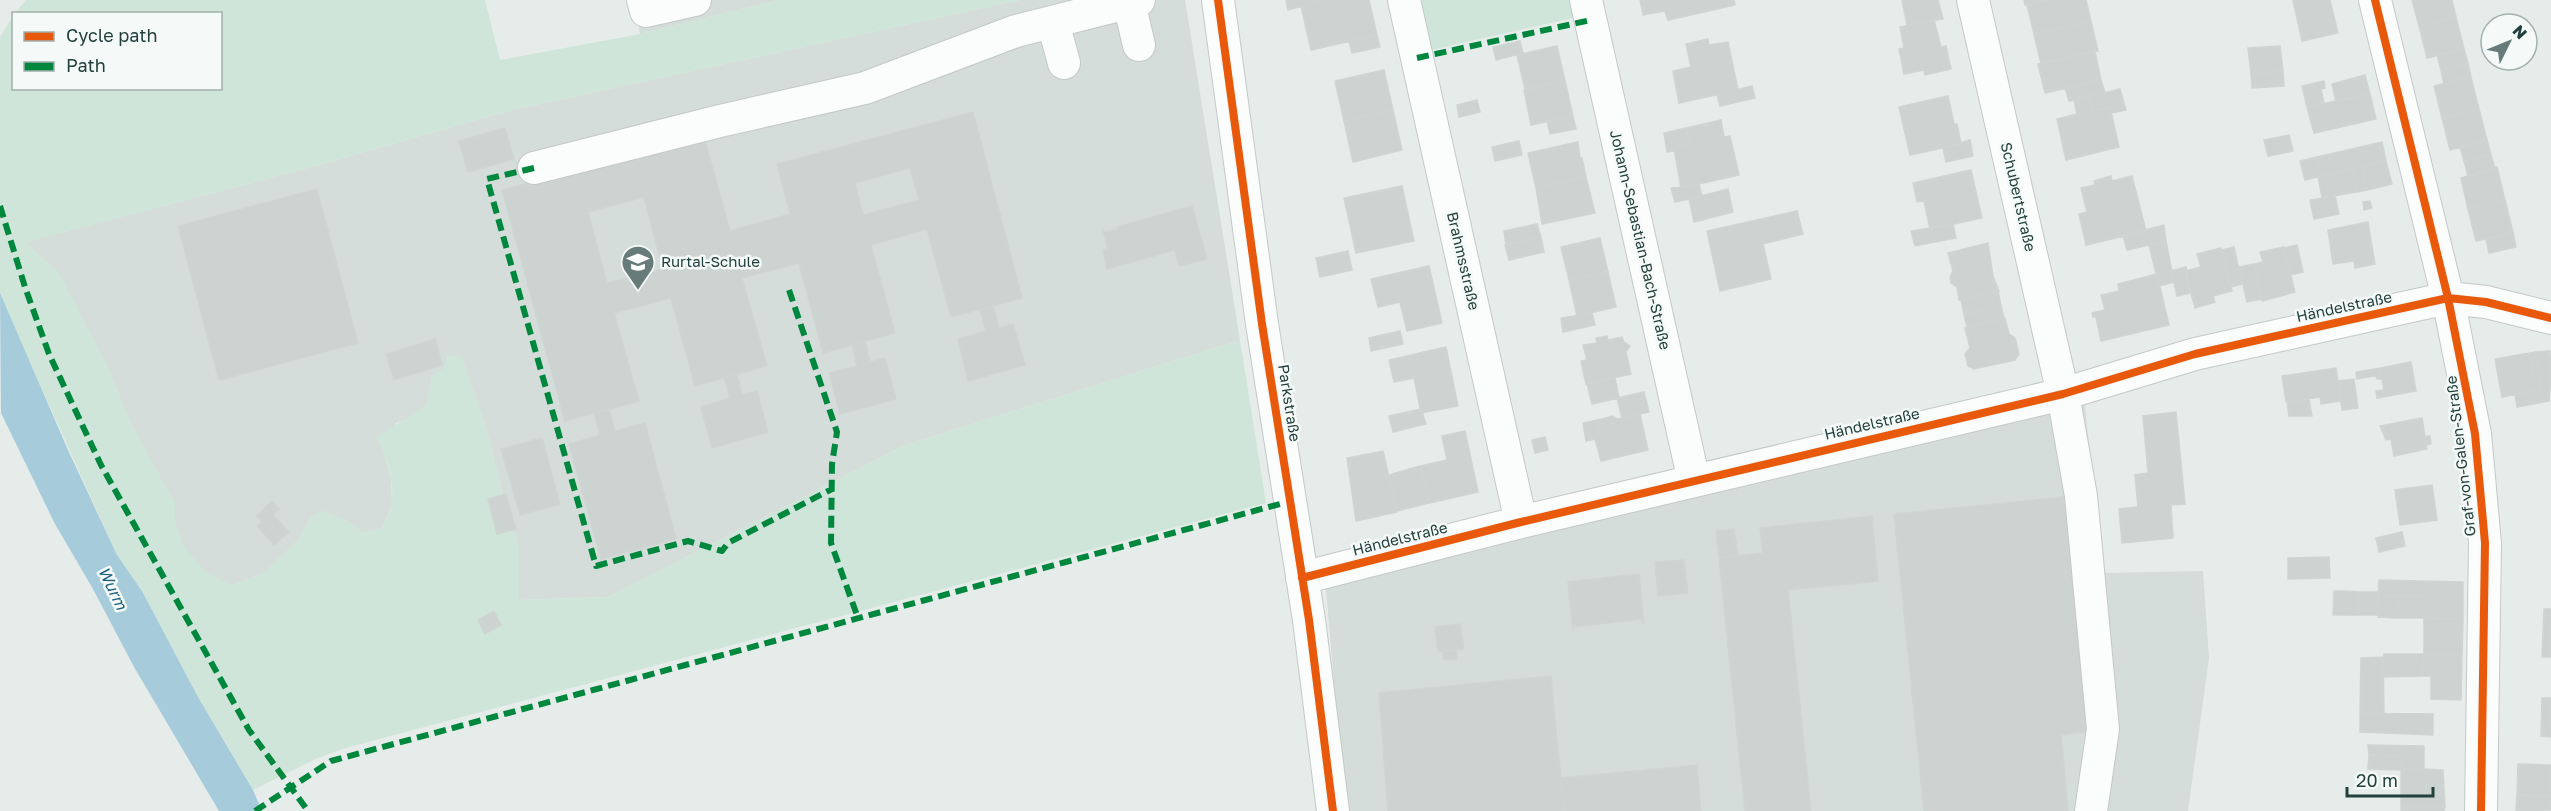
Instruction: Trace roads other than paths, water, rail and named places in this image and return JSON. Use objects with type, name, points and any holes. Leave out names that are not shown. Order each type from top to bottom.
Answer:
[{"type":"street","points":[[643,0],[646,11],[695,0]]},
{"type":"street","name":"Parkstraße","points":[[1218,0],[1262,324],[1302,578],[1333,811]]},
{"type":"street","name":"Brahmsstraße","points":[[1404,0],[1521,522]]},
{"type":"street","name":"Johann-Sebastian-Bach-Straße","points":[[1586,0],[1694,481]]},
{"type":"street","name":"Schubertstraße","points":[[1973,0],[2063,394],[2081,496],[2103,729],[2091,811]]},
{"type":"street","name":"Graf-von-Galen-Straße","points":[[2375,0],[2448,298],[2475,434],[2485,543],[2481,811]]},
{"type":"street","points":[[534,168],[720,121],[865,88],[1016,31],[1134,1],[1139,45]]},
{"type":"street","points":[[1053,22],[1064,63]]},
{"type":"street","name":"Händelstraße","points":[[1302,578],[1521,522],[2063,394],[2195,354],[2448,298],[2486,302],[2551,318]]},
{"type":"water","name":"Wurm","points":[[0,293],[68,450],[117,555],[142,591],[198,697],[253,790],[262,811],[219,811],[134,667],[93,589],[55,524],[1,413]]},
{"type":"place","name":"Rurtal-Schule","points":[[638,291]]}]
